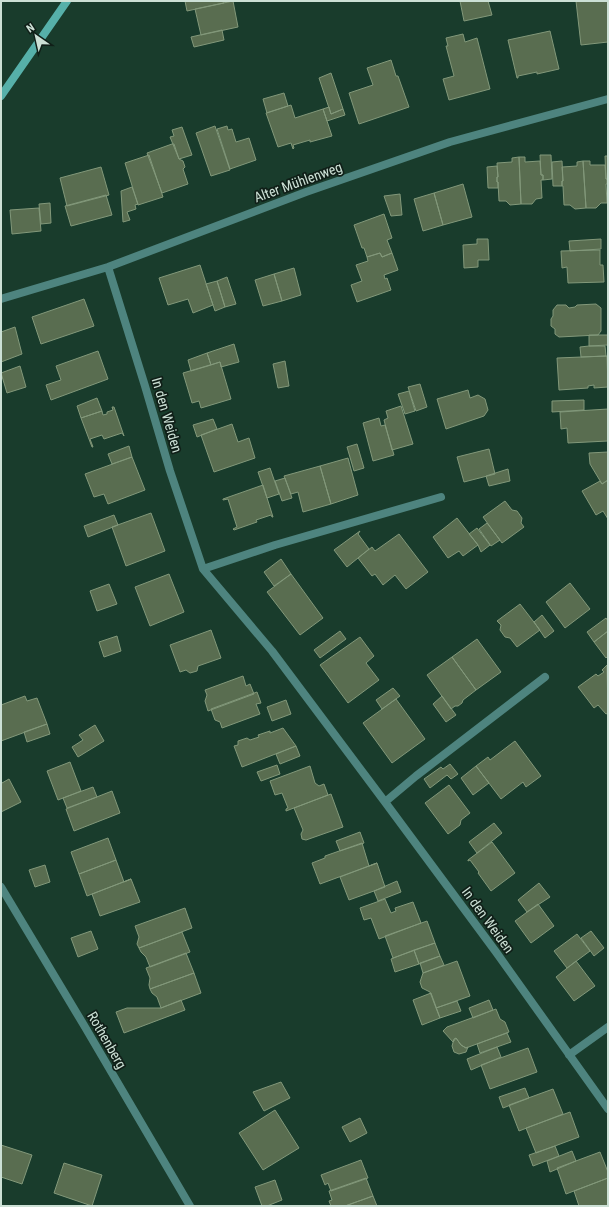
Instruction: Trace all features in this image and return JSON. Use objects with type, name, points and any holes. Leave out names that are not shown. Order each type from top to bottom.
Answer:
[{"type":"main road","points":[[1,96],[67,1]]},
{"type":"street","name":"Alter Mühlenweg","points":[[1,299],[108,268],[306,192],[450,142],[608,99]]},
{"type":"street","name":"In den Weiden","points":[[108,268],[170,472],[203,569],[272,650],[496,952],[608,1109]]},
{"type":"street","points":[[203,569],[274,545],[441,497]]},
{"type":"street","points":[[385,802],[416,776],[545,677]]},
{"type":"street","name":"Rothenberg","points":[[1,887],[190,1206]]},
{"type":"street","points":[[569,1055],[608,1027]]},
{"type":"building","points":[[185,1],[224,1],[224,3],[187,11]]},
{"type":"building","points":[[233,1],[238,27],[201,35],[195,9]]},
{"type":"building","points":[[460,1],[488,1],[492,15],[464,21]]},
{"type":"building","points":[[576,1],[608,1],[608,42],[581,45]]},
{"type":"building","points":[[222,30],[224,40],[194,47],[191,37]]},
{"type":"building","points":[[550,31],[559,69],[537,74],[537,72],[518,76],[517,78],[508,40]]},
{"type":"building","points":[[463,34],[465,42],[477,38],[490,89],[449,100],[443,79],[454,76],[446,46],[448,46],[446,38]]},
{"type":"building","points":[[391,60],[409,107],[359,124],[349,93],[373,85],[367,68]]},
{"type":"building","points":[[331,73],[343,109],[331,114],[319,78]]},
{"type":"building","points":[[284,93],[288,106],[267,113],[263,99]]},
{"type":"building","points":[[291,105],[295,118],[323,109],[332,136],[293,145],[293,149],[291,143],[278,147],[266,113]]},
{"type":"building","points":[[329,107],[331,114],[343,109],[345,115],[327,121],[323,109]]},
{"type":"building","points":[[215,126],[230,170],[211,176],[196,133]]},
{"type":"building","points":[[227,126],[228,130],[232,129],[236,142],[249,138],[256,160],[230,169],[217,129]]},
{"type":"building","points":[[182,127],[192,155],[179,159],[170,137],[174,136],[172,130]]},
{"type":"building","points":[[174,144],[179,159],[183,161],[185,167],[183,169],[188,184],[162,193],[147,153]]},
{"type":"building","points":[[149,155],[163,197],[138,205],[125,163]]},
{"type":"building","points":[[540,155],[551,155],[552,179],[543,180],[543,175],[541,175]]},
{"type":"building","points":[[605,156],[608,156],[608,179],[606,179]]},
{"type":"building","points":[[519,157],[521,204],[510,205],[506,201],[499,201],[497,163],[512,162],[512,158]]},
{"type":"building","points":[[519,157],[525,157],[525,162],[540,161],[541,175],[543,175],[543,180],[541,180],[542,198],[536,199],[532,204],[521,204]]},
{"type":"building","points":[[562,161],[562,186],[553,186],[552,162]]},
{"type":"building","points":[[583,161],[590,161],[590,165],[605,165],[607,179],[607,203],[601,203],[596,208],[586,208]]},
{"type":"building","points":[[583,161],[586,208],[575,209],[570,205],[564,205],[562,167],[577,166],[577,162]]},
{"type":"building","points":[[497,166],[498,188],[488,188],[487,167]]},
{"type":"building","points":[[101,167],[109,195],[67,206],[60,178]]},
{"type":"building","points":[[463,184],[472,217],[443,225],[434,193]]},
{"type":"building","points":[[132,187],[138,204],[135,205],[136,209],[127,212],[130,220],[123,222],[121,191]]},
{"type":"building","points":[[434,193],[443,225],[423,231],[414,199]]},
{"type":"building","points":[[400,194],[402,215],[391,216],[384,196]]},
{"type":"building","points":[[106,195],[112,215],[71,226],[65,206]]},
{"type":"building","points":[[50,203],[51,223],[41,224],[39,204]]},
{"type":"building","points":[[39,208],[41,231],[12,234],[10,210]]},
{"type":"building","points":[[384,214],[392,238],[387,240],[392,253],[382,257],[380,253],[367,257],[364,248],[362,248],[354,225]]},
{"type":"building","points":[[477,239],[488,239],[489,260],[478,260],[478,267],[464,268],[463,245],[477,244]]},
{"type":"building","points":[[601,239],[601,249],[570,251],[569,241]]},
{"type":"building","points":[[600,250],[600,265],[603,265],[604,282],[568,283],[567,267],[562,268],[561,251]]},
{"type":"building","points":[[380,253],[382,257],[392,253],[398,270],[384,275],[385,279],[387,278],[391,290],[357,302],[351,285],[362,281],[356,265],[368,261],[367,257]]},
{"type":"building","points":[[200,265],[213,305],[193,313],[188,299],[168,305],[159,278]]},
{"type":"building","points":[[294,268],[301,295],[282,301],[274,274]]},
{"type":"building","points":[[274,274],[282,301],[263,306],[255,280]]},
{"type":"building","points":[[227,277],[236,304],[225,307],[217,281]]},
{"type":"building","points":[[217,281],[225,307],[215,311],[206,284]]},
{"type":"building","points":[[84,299],[94,326],[41,344],[32,317]]},
{"type":"building","points":[[596,304],[601,308],[601,331],[598,335],[559,337],[555,334],[555,329],[551,326],[551,319],[553,316],[553,310],[557,305],[566,305],[569,308],[577,305]]},
{"type":"building","points":[[15,327],[22,354],[1,362],[1,332]]},
{"type":"building","points":[[589,335],[608,335],[608,345],[589,346]]},
{"type":"building","points":[[234,344],[239,362],[221,367],[220,362],[211,365],[207,353]]},
{"type":"building","points":[[605,346],[606,356],[581,357],[580,347]]},
{"type":"building","points":[[98,351],[108,379],[51,400],[46,385],[61,380],[56,366]]},
{"type":"building","points":[[207,353],[211,365],[191,371],[188,360]]},
{"type":"building","points":[[607,356],[608,387],[594,388],[594,385],[588,386],[588,388],[559,390],[557,358]]},
{"type":"building","points":[[285,361],[289,386],[278,388],[273,364]]},
{"type":"building","points":[[220,362],[231,399],[201,408],[199,401],[192,403],[183,373]]},
{"type":"building","points":[[20,366],[26,387],[7,393],[1,373]]},
{"type":"building","points":[[420,384],[427,407],[416,411],[408,387]]},
{"type":"building","points":[[468,390],[470,398],[478,395],[485,399],[488,410],[484,416],[446,429],[437,399]]},
{"type":"building","points":[[409,391],[415,411],[405,414],[398,394]]},
{"type":"building","points":[[97,398],[102,411],[81,418],[77,406]]},
{"type":"building","points":[[584,400],[584,410],[552,412],[552,401]]},
{"type":"building","points":[[401,406],[413,444],[392,450],[384,420],[388,418],[386,411]]},
{"type":"building","points":[[112,407],[114,407],[124,436],[122,433],[104,439],[102,435],[90,439],[92,447],[81,418],[102,411],[103,415],[107,414],[107,412],[113,410]]},
{"type":"building","points":[[608,409],[608,441],[568,443],[567,428],[561,429],[560,412]]},
{"type":"building","points":[[379,418],[381,426],[385,425],[394,455],[373,461],[363,423]]},
{"type":"building","points":[[213,419],[217,429],[197,437],[193,425]]},
{"type":"building","points":[[232,424],[238,442],[249,438],[255,458],[214,472],[201,435]]},
{"type":"building","points":[[357,444],[364,468],[354,471],[347,447]]},
{"type":"building","points":[[129,446],[132,457],[112,464],[108,454]]},
{"type":"building","points":[[489,449],[495,474],[464,482],[457,457]]},
{"type":"building","points":[[608,452],[608,480],[602,484],[590,464],[589,453]]},
{"type":"building","points":[[132,457],[145,490],[108,504],[104,494],[94,497],[85,474]]},
{"type":"building","points":[[348,458],[358,495],[331,504],[320,466]]},
{"type":"building","points":[[320,466],[331,504],[303,512],[298,492],[291,494],[284,476]]},
{"type":"building","points":[[270,468],[279,494],[267,498],[258,472]]},
{"type":"building","points":[[508,469],[510,481],[489,486],[486,476]]},
{"type":"building","points":[[285,478],[292,498],[282,501],[275,481]]},
{"type":"building","points":[[608,480],[608,519],[603,511],[596,515],[582,491],[600,481],[602,484]]},
{"type":"building","points":[[263,485],[273,517],[271,515],[256,520],[257,522],[234,530],[233,529],[237,527],[228,499],[223,499]]},
{"type":"building","points":[[505,501],[512,510],[517,511],[522,518],[521,523],[524,527],[502,543],[483,517]]},
{"type":"building","points":[[151,513],[165,551],[126,566],[112,527]]},
{"type":"building","points":[[114,515],[118,525],[88,537],[84,526]]},
{"type":"building","points":[[457,518],[478,545],[463,556],[459,551],[448,558],[433,537]]},
{"type":"building","points":[[487,523],[500,540],[491,546],[479,529]]},
{"type":"building","points":[[477,528],[490,545],[481,552],[478,545],[469,534]]},
{"type":"building","points":[[360,531],[358,534],[369,549],[347,567],[334,550]]},
{"type":"building","points":[[399,534],[428,572],[406,589],[395,575],[383,585],[375,574],[372,576],[358,558],[372,547],[375,551]]},
{"type":"building","points":[[281,559],[291,574],[274,586],[264,572]]},
{"type":"building","points":[[169,574],[184,612],[150,626],[135,587]]},
{"type":"building","points":[[291,574],[323,618],[300,635],[267,592]]},
{"type":"building","points":[[570,583],[590,609],[565,628],[546,602]]},
{"type":"building","points":[[109,584],[117,604],[97,611],[90,591]]},
{"type":"building","points":[[520,604],[540,630],[517,647],[510,638],[505,637],[500,630],[501,625],[497,621]]},
{"type":"building","points":[[542,615],[554,631],[545,638],[534,622]]},
{"type":"building","points":[[606,618],[608,621],[608,631],[594,642],[587,632]]},
{"type":"building","points":[[211,630],[221,658],[198,666],[197,671],[190,673],[186,670],[180,672],[170,645]]},
{"type":"building","points":[[340,631],[346,639],[320,658],[314,650]]},
{"type":"building","points":[[608,631],[608,656],[606,658],[594,642]]},
{"type":"building","points":[[117,636],[121,651],[104,657],[99,642]]},
{"type":"building","points":[[360,637],[374,656],[366,663],[379,680],[348,703],[320,665]]},
{"type":"building","points":[[477,639],[501,672],[476,690],[452,657]]},
{"type":"building","points":[[452,657],[476,690],[463,700],[462,703],[451,709],[427,675]]},
{"type":"building","points":[[607,665],[608,713],[606,714],[598,705],[594,708],[578,687],[596,674],[598,676],[604,672],[602,670]]},
{"type":"building","points":[[243,676],[246,686],[250,684],[254,694],[208,711],[205,701],[207,695],[205,690]]},
{"type":"building","points":[[393,688],[400,696],[382,709],[376,700]]},
{"type":"building","points":[[257,692],[261,703],[256,704],[260,714],[222,728],[220,722],[215,720],[211,709]]},
{"type":"building","points":[[25,696],[27,701],[37,698],[47,724],[1,741],[1,705]]},
{"type":"building","points":[[442,696],[456,715],[446,722],[433,704]]},
{"type":"building","points":[[396,699],[425,739],[392,763],[363,723]]},
{"type":"building","points":[[286,700],[291,714],[272,721],[267,707]]},
{"type":"building","points":[[47,724],[50,734],[27,742],[24,732]]},
{"type":"building","points":[[95,725],[104,741],[78,757],[72,747],[83,740],[79,735]]},
{"type":"building","points":[[283,728],[296,746],[242,767],[234,746],[238,745],[238,741],[247,738],[250,740],[259,737],[258,735],[270,731],[270,733]]},
{"type":"building","points":[[515,741],[541,776],[526,787],[523,782],[501,799],[476,766],[488,757],[490,760]]},
{"type":"building","points":[[296,746],[300,756],[280,764],[276,754]]},
{"type":"building","points":[[70,762],[81,791],[58,800],[47,771]]},
{"type":"building","points":[[450,764],[458,774],[451,779],[447,775],[430,788],[424,779],[441,767],[443,769]]},
{"type":"building","points":[[277,765],[280,774],[261,781],[257,772]]},
{"type":"building","points":[[310,766],[315,783],[319,786],[324,784],[328,795],[286,811],[288,808],[282,793],[275,795],[270,781]]},
{"type":"building","points":[[476,766],[489,783],[473,795],[461,778]]},
{"type":"building","points":[[9,779],[21,802],[1,812],[1,781],[2,783]]},
{"type":"building","points":[[449,785],[470,813],[461,820],[460,825],[448,834],[425,803]]},
{"type":"building","points":[[93,787],[97,797],[67,808],[63,798]]},
{"type":"building","points":[[112,791],[120,813],[74,831],[66,809]]},
{"type":"building","points":[[331,794],[343,827],[306,840],[302,839],[301,834],[303,830],[294,808]]},
{"type":"building","points":[[494,823],[502,833],[477,853],[469,842]]},
{"type":"building","points":[[360,832],[364,843],[340,851],[336,841]]},
{"type":"building","points":[[108,838],[116,860],[79,874],[71,852]]},
{"type":"building","points":[[492,842],[515,873],[491,891],[478,873],[479,872],[470,860],[468,860]]},
{"type":"building","points":[[362,843],[369,866],[320,884],[312,863],[325,858],[325,856]]},
{"type":"building","points":[[116,860],[124,882],[87,896],[79,874]]},
{"type":"building","points":[[377,863],[385,887],[349,900],[340,877]]},
{"type":"building","points":[[45,865],[50,882],[35,887],[29,870]]},
{"type":"building","points":[[131,879],[140,902],[100,916],[92,894]]},
{"type":"building","points":[[397,881],[401,892],[378,901],[374,891]]},
{"type":"building","points":[[539,883],[550,897],[527,912],[518,900]]},
{"type":"building","points":[[385,899],[391,913],[396,911],[395,908],[413,902],[421,923],[379,939],[371,918],[364,920],[360,908]]},
{"type":"building","points":[[538,904],[554,926],[531,943],[515,921]]},
{"type":"building","points":[[185,908],[192,928],[139,948],[137,944],[139,937],[135,926]]},
{"type":"building","points":[[427,921],[435,943],[393,958],[385,936]]},
{"type":"building","points":[[91,931],[98,949],[78,957],[71,938]]},
{"type":"building","points":[[591,931],[604,948],[594,956],[581,938]]},
{"type":"building","points":[[182,932],[190,952],[150,967],[146,957],[139,948]]},
{"type":"building","points":[[577,934],[590,951],[567,968],[554,951]]},
{"type":"building","points":[[435,943],[440,956],[419,964],[414,950]]},
{"type":"building","points":[[414,950],[419,964],[395,972],[391,959]]},
{"type":"building","points":[[186,953],[194,973],[150,989],[150,978],[146,968]]},
{"type":"building","points":[[440,956],[444,965],[423,973],[420,963]]},
{"type":"building","points":[[457,961],[470,996],[436,1008],[430,992],[422,988],[420,982],[423,973]]},
{"type":"building","points":[[576,961],[595,986],[574,1001],[556,977]]},
{"type":"building","points":[[194,973],[201,993],[161,1008],[157,997],[150,989]]},
{"type":"building","points":[[431,993],[440,1018],[422,1025],[413,1000]]},
{"type":"building","points":[[181,1000],[185,1010],[124,1033],[116,1012],[127,1008],[161,1008]]},
{"type":"building","points":[[489,1000],[493,1010],[473,1018],[469,1008]]},
{"type":"building","points":[[457,1001],[461,1011],[440,1018],[436,1008]]},
{"type":"building","points":[[496,1009],[500,1019],[505,1022],[509,1032],[466,1048],[461,1045],[456,1038],[453,1042],[443,1031],[447,1027]]},
{"type":"building","points":[[507,1033],[511,1042],[480,1053],[477,1044]]},
{"type":"building","points":[[456,1038],[461,1045],[466,1048],[468,1047],[466,1052],[459,1054],[454,1052],[452,1046],[454,1039]]},
{"type":"building","points":[[497,1047],[501,1057],[471,1070],[467,1059]]},
{"type":"building","points":[[528,1048],[537,1072],[490,1089],[481,1065]]},
{"type":"building","points":[[281,1082],[290,1098],[264,1111],[253,1092]]},
{"type":"building","points":[[525,1088],[529,1098],[503,1108],[499,1097]]},
{"type":"building","points":[[553,1089],[563,1114],[519,1131],[509,1105]]},
{"type":"building","points":[[275,1110],[299,1148],[263,1170],[239,1133]]},
{"type":"building","points":[[570,1112],[579,1137],[536,1153],[526,1128]]},
{"type":"building","points":[[360,1118],[367,1133],[350,1142],[342,1127]]},
{"type":"building","points":[[1,1145],[32,1155],[22,1184],[1,1177]]},
{"type":"building","points":[[555,1146],[559,1156],[533,1166],[529,1155]]},
{"type":"building","points":[[572,1151],[576,1161],[550,1172],[547,1161]]},
{"type":"building","points":[[600,1152],[608,1172],[608,1178],[566,1194],[557,1168]]},
{"type":"building","points":[[361,1160],[368,1178],[331,1191],[328,1183],[325,1185],[321,1175]]},
{"type":"building","points":[[64,1163],[102,1175],[92,1206],[54,1193]]},
{"type":"building","points":[[366,1178],[373,1196],[345,1206],[331,1206],[329,1201],[332,1200],[329,1191]]},
{"type":"building","points":[[608,1178],[608,1206],[579,1206],[574,1191]]},
{"type":"building","points":[[275,1180],[282,1200],[267,1206],[262,1206],[255,1187]]},
{"type":"building","points":[[373,1196],[377,1206],[345,1206]]}]
